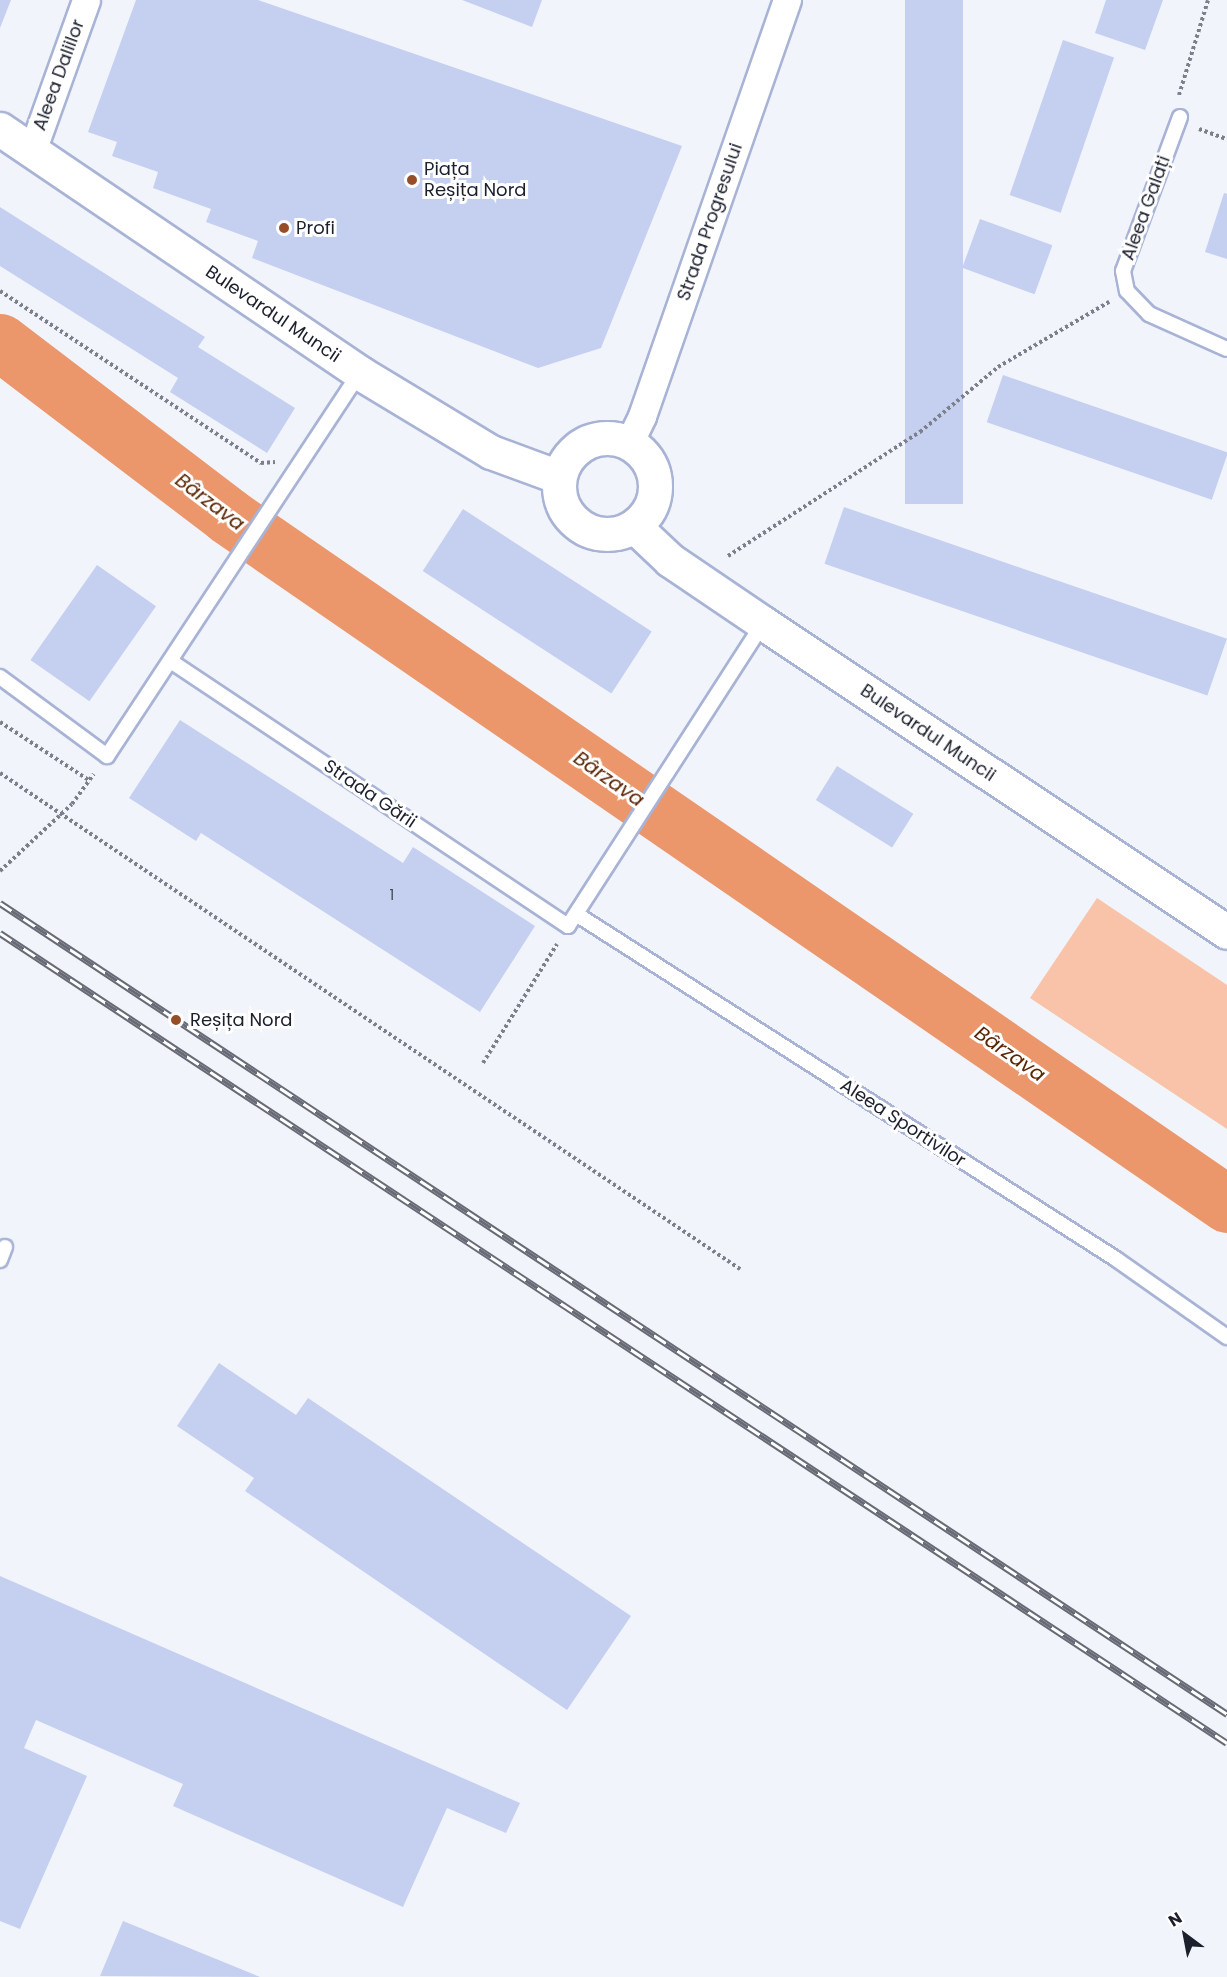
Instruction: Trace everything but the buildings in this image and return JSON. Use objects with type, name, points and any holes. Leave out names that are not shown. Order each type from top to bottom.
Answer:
[{"type":"street","name":"Aleea Daliilor","points":[[32,151],[86,0]]},
{"type":"street","name":"Strada Progresului","points":[[628,443],[642,416],[787,0]]},
{"type":"street","name":"Bulevardul Muncii","points":[[0,129],[360,373],[491,452],[559,477]]},
{"type":"street","points":[[611,438],[628,443],[642,453],[655,483],[653,500],[634,526],[617,534],[597,534],[580,527],[566,514],[559,496],[559,477],[565,461],[578,447],[594,440],[611,438]]},
{"type":"street","name":"Bulevardul Muncii","points":[[634,526],[670,560],[1227,932]]},
{"type":"lane","name":"Aleea Galați","points":[[1127,291],[1123,271],[1180,117]]},
{"type":"lane","points":[[1127,291],[1149,314],[1227,349]]},
{"type":"lane","points":[[0,677],[107,756],[172,662],[360,373]]},
{"type":"lane","points":[[572,920],[763,623]]},
{"type":"lane","name":"Strada Gării","points":[[172,662],[572,920]]},
{"type":"lane","name":"Aleea Sportivilor","points":[[572,920],[1116,1259],[1227,1336]]},
{"type":"path","points":[[1208,0],[1176,103],[1180,117],[1192,126],[1227,139]]},
{"type":"path","points":[[0,291],[261,463],[299,466]]},
{"type":"path","points":[[728,556],[920,432],[998,368],[1127,291]]},
{"type":"path","points":[[0,722],[90,781]]},
{"type":"path","points":[[0,773],[740,1269]]},
{"type":"path","points":[[0,871],[79,796]]},
{"type":"path","points":[[483,1063],[572,920]]},
{"type":"shaded area","points":[[1097,898],[1227,985],[1227,1129],[1030,998]]},
{"type":"waterway","name":"Bârzava","points":[[0,342],[228,516],[1227,1204]]},
{"type":"railway","points":[[0,903],[1227,1714]]},
{"type":"railway","points":[[0,933],[1227,1743]]},
{"type":"place","name":"Piața Reșița Nord","points":[[412,180]]},
{"type":"place","name":"Profi","points":[[284,228]]},
{"type":"place","name":"Reșița Nord","points":[[176,1020]]}]
